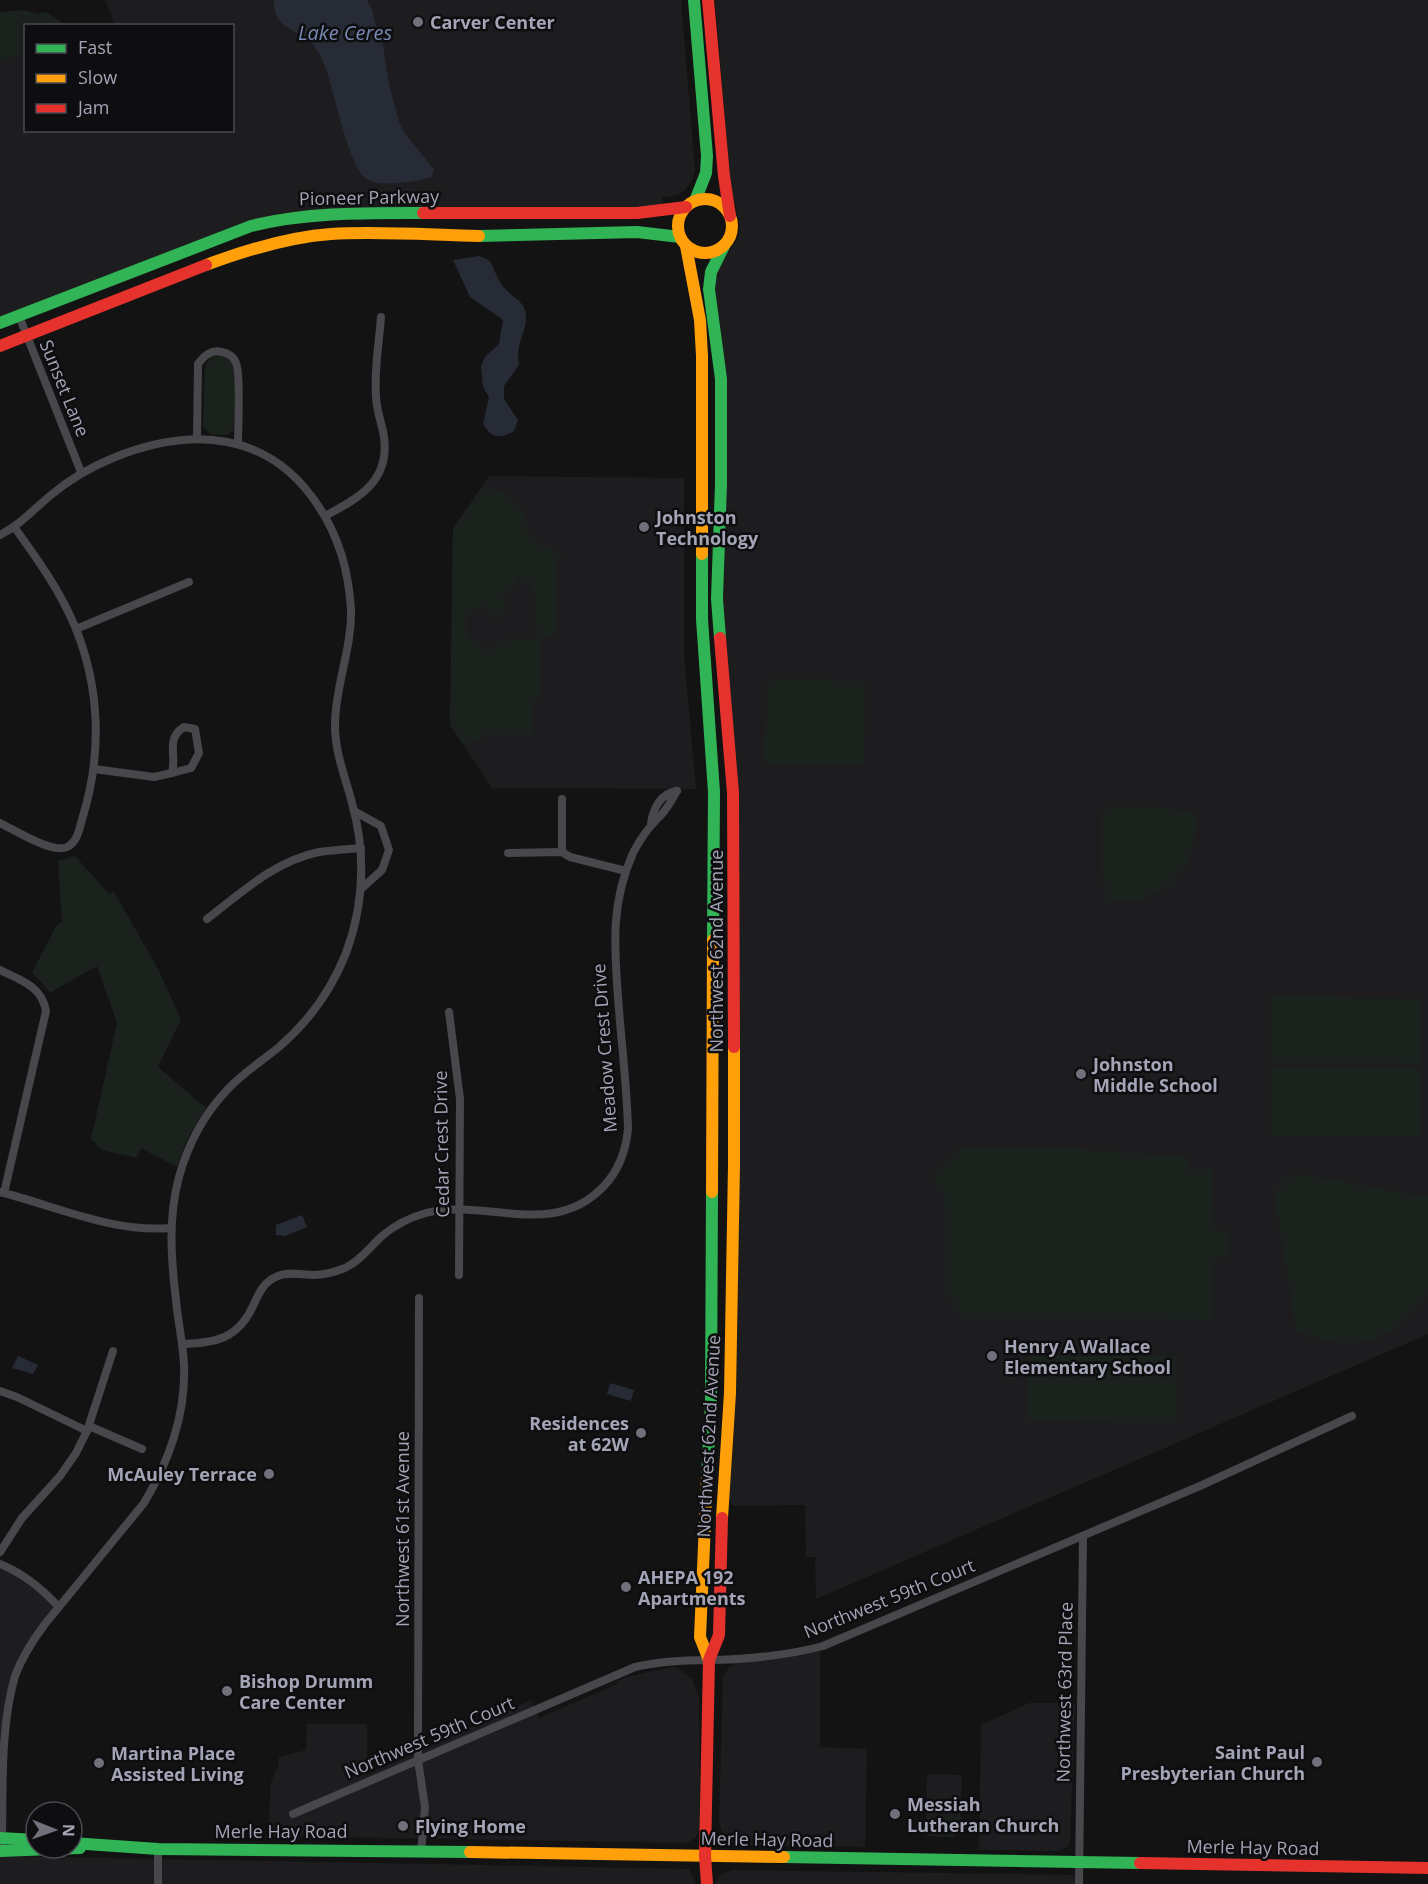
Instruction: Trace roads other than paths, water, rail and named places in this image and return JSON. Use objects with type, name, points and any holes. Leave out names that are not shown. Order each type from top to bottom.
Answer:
[{"type":"street","points":[[694,0],[707,156],[706,173],[690,204],[680,216],[678,226],[683,241],[694,252],[705,254],[716,252],[724,246],[730,237],[732,226],[724,176],[708,0]]},
{"type":"street","points":[[690,204],[705,199],[716,201],[730,216]]},
{"type":"street","name":"Pioneer Parkway","points":[[0,323],[238,230],[268,221],[302,215],[637,213],[690,204]]},
{"type":"street","name":"Pioneer Parkway","points":[[0,346],[238,253],[298,238],[332,234],[512,236],[637,232],[683,241]]},
{"type":"street","name":"Northwest 62nd Avenue","points":[[683,241],[700,320],[702,619],[714,792],[711,1402],[700,1637],[709,1660]]},
{"type":"street","name":"Northwest 62nd Avenue","points":[[707,1884],[705,1856],[709,1660],[718,1635],[720,1541],[730,1394],[734,1165],[733,793],[717,599],[722,484],[721,379],[709,288],[711,273],[724,246]]},
{"type":"street","name":"Sunset Lane","points":[[18,316],[81,472]]},
{"type":"street","points":[[325,516],[362,495],[374,482],[382,466],[385,444],[376,396],[381,317]]},
{"type":"street","points":[[197,438],[198,364],[209,353],[225,352],[232,356],[238,370],[238,444]]},
{"type":"street","points":[[0,535],[15,528],[50,495],[81,472],[113,458],[164,442],[197,438],[238,444],[258,450],[285,467],[300,480],[325,516],[340,549],[349,591],[350,634],[337,694],[334,730],[340,767],[354,811],[361,848],[361,889],[357,912],[348,945],[334,978],[322,998],[295,1032],[228,1089],[215,1104],[197,1132],[178,1179],[171,1228],[176,1303],[183,1344],[181,1412],[167,1459],[144,1503],[33,1640],[23,1658],[9,1695],[3,1734],[1,1851]]},
{"type":"street","points":[[0,823],[47,846],[56,849],[67,847],[75,840],[79,830],[94,769],[95,711],[91,681],[76,629],[40,562],[15,528]]},
{"type":"street","points":[[76,629],[189,582]]},
{"type":"street","points":[[94,769],[154,777],[172,773],[191,768],[198,753],[195,729],[184,727],[176,732],[172,742],[175,762],[172,773]]},
{"type":"street","points":[[562,799],[562,852]]},
{"type":"street","points":[[354,811],[381,826],[389,850],[382,870],[361,889]]},
{"type":"street","name":"Meadow Crest Drive","points":[[183,1344],[217,1341],[232,1333],[245,1321],[258,1292],[266,1283],[279,1275],[291,1273],[315,1275],[344,1268],[358,1260],[390,1230],[408,1220],[428,1213],[460,1209],[531,1215],[560,1213],[592,1197],[609,1181],[626,1142],[628,1119],[614,930],[618,899],[626,871],[633,852],[651,824]]},
{"type":"street","points":[[207,919],[265,874],[281,865],[318,852],[361,848]]},
{"type":"street","points":[[508,853],[562,852],[570,857],[626,871]]},
{"type":"street","points":[[0,970],[39,992],[46,1011],[2,1192],[117,1225],[138,1229],[171,1228]]},
{"type":"street","name":"Cedar Crest Drive","points":[[449,1012],[460,1099],[459,1275]]},
{"type":"street","name":"Northwest 61st Avenue","points":[[419,1298],[418,1760],[425,1807],[421,1851]]},
{"type":"street","points":[[0,1552],[22,1518],[66,1468],[76,1453],[88,1429],[113,1351]]},
{"type":"street","points":[[0,1391],[88,1429],[142,1449]]},
{"type":"street","name":"Northwest 59th Court","points":[[293,1814],[635,1667],[663,1660],[709,1660],[807,1650],[824,1646],[1200,1486],[1352,1416]]},
{"type":"street","name":"Northwest 63rd Place","points":[[1079,1884],[1083,1536]]},
{"type":"street","points":[[0,1564],[16,1570],[39,1586],[59,1607]]},
{"type":"street","points":[[1,1838],[24,1839]]},
{"type":"street","name":"Merle Hay Road","points":[[84,1844],[158,1849],[421,1851],[1428,1868]]},
{"type":"street","name":"Merle Hay Road","points":[[1,1851],[105,1846]]},
{"type":"street","points":[[158,1849],[158,1884]]},
{"type":"water","name":"Lake Ceres","points":[[274,0],[367,0],[383,45],[389,85],[399,122],[404,132],[434,170],[431,177],[409,182],[381,183],[368,180],[361,173],[348,146],[330,80],[320,55],[310,42],[281,22],[277,17]]},
{"type":"water","points":[[479,256],[489,260],[502,285],[521,303],[526,313],[518,351],[519,365],[504,386],[504,399],[518,420],[514,431],[501,436],[490,433],[483,424],[489,397],[483,387],[481,366],[485,357],[499,344],[503,320],[470,297],[453,260]]},
{"type":"water","points":[[302,1215],[307,1227],[285,1236],[276,1235],[276,1225]]},
{"type":"water","points":[[18,1356],[38,1365],[33,1374],[12,1368]]},
{"type":"water","points":[[610,1383],[634,1390],[631,1401],[607,1394]]},
{"type":"place","name":"Carver Center","points":[[418,22]]},
{"type":"place","name":"Johnston Technology","points":[[644,527]]},
{"type":"place","name":"Johnston Middle School","points":[[1081,1074]]},
{"type":"place","name":"Henry A Wallace Elementary School","points":[[992,1356]]},
{"type":"place","name":"Residences at 62W","points":[[641,1433]]},
{"type":"place","name":"McAuley Terrace","points":[[269,1474]]},
{"type":"place","name":"AHEPA 192 Apartments","points":[[626,1587]]},
{"type":"place","name":"Bishop Drumm Care Center","points":[[227,1691]]},
{"type":"place","name":"Saint Paul Presbyterian Church","points":[[1317,1762]]},
{"type":"place","name":"Martina Place Assisted Living","points":[[99,1763]]},
{"type":"place","name":"Messiah Lutheran Church","points":[[895,1814]]},
{"type":"place","name":"Flying Home","points":[[403,1826]]}]
